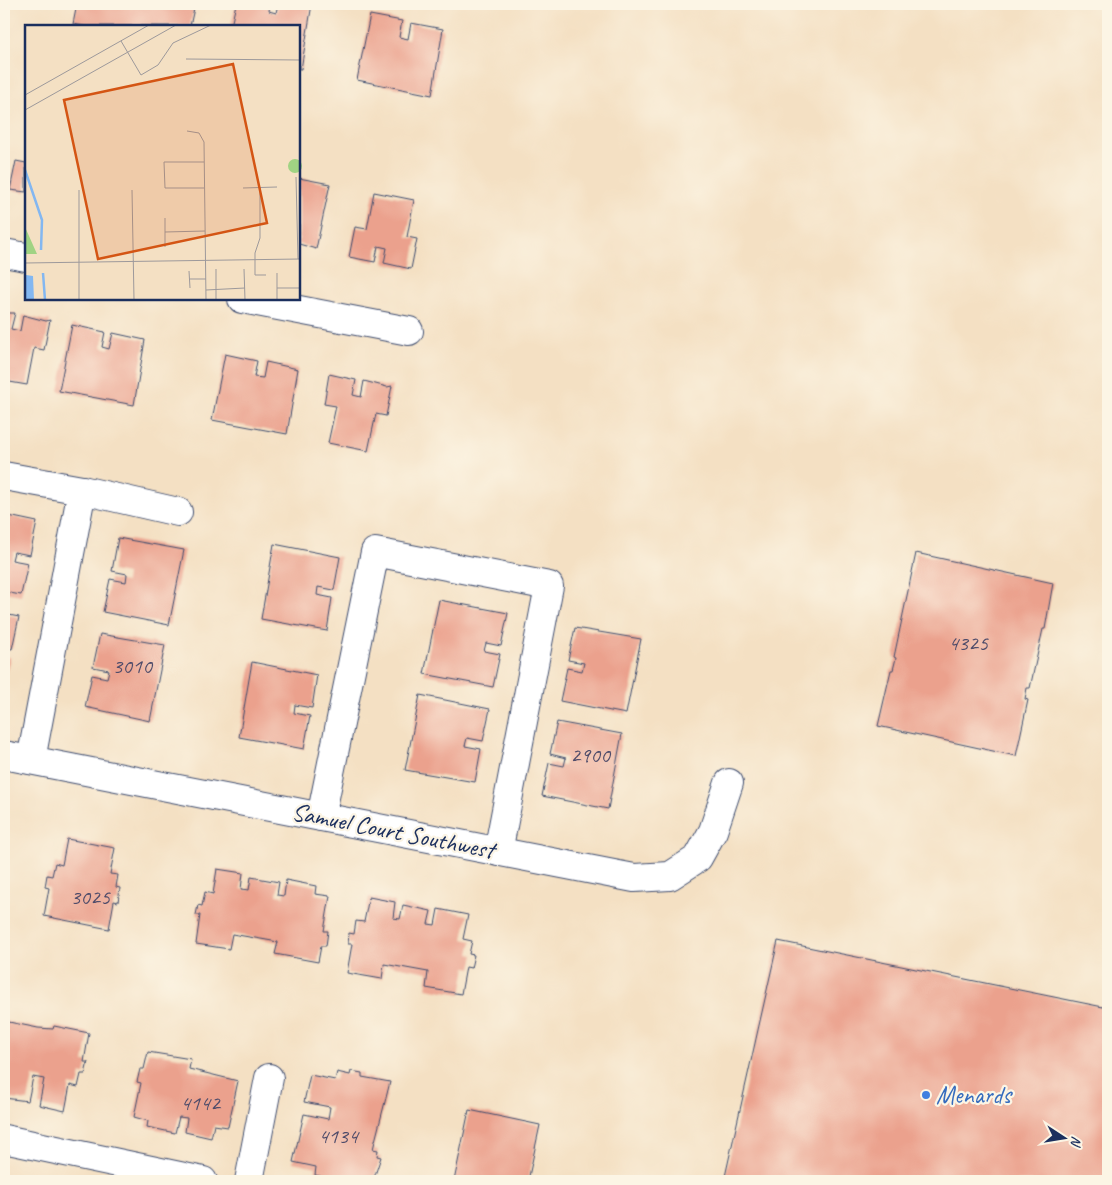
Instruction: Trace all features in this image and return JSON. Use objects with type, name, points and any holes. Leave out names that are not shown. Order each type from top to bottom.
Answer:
[{"type":"street","points":[[4,253],[25,257]]},
{"type":"street","points":[[247,300],[409,331]]},
{"type":"street","points":[[4,476],[82,490],[178,512]]},
{"type":"street","points":[[31,760],[82,490]]},
{"type":"street","points":[[320,817],[375,552],[550,586],[498,852]]},
{"type":"street","name":"Samuel Court Southwest","points":[[4,755],[634,878],[670,876],[698,858],[713,831],[729,783]]},
{"type":"street","points":[[249,1181],[269,1078]]},
{"type":"street","points":[[4,1139],[203,1181]]},
{"type":"building","points":[[77,4],[195,4],[190,25],[73,24]]},
{"type":"building","points":[[236,4],[270,4],[269,11],[276,13],[278,4],[312,4],[301,69],[300,25],[231,25]]},
{"type":"building","points":[[370,15],[402,21],[399,37],[408,39],[411,23],[443,29],[432,95],[357,80]]},
{"type":"building","points":[[16,161],[25,163],[25,192],[10,190]]},
{"type":"building","points":[[300,178],[330,184],[316,249],[300,244]]},
{"type":"building","points":[[374,192],[414,200],[407,237],[417,239],[411,269],[384,263],[387,248],[378,246],[375,262],[349,257],[355,227],[367,229]]},
{"type":"building","points":[[4,313],[15,313],[11,329],[20,331],[23,315],[46,321],[50,320],[44,350],[34,348],[27,385],[4,381]]},
{"type":"building","points":[[72,325],[105,332],[102,347],[109,349],[113,333],[145,340],[134,405],[59,391]]},
{"type":"building","points":[[225,354],[257,361],[254,377],[263,378],[266,362],[298,369],[287,434],[212,420]]},
{"type":"building","points":[[329,374],[356,380],[353,395],[361,397],[364,381],[387,387],[392,386],[386,416],[376,414],[368,451],[328,443],[336,406],[324,404]]},
{"type":"building","points":[[4,515],[37,522],[30,555],[14,552],[12,560],[28,563],[21,595],[4,592]]},
{"type":"building","points":[[118,538],[184,550],[169,625],[103,612],[110,579],[126,582],[127,574],[112,571]]},
{"type":"building","points":[[274,544],[340,557],[334,590],[318,587],[317,595],[332,598],[327,631],[261,619]]},
{"type":"building","points":[[916,553],[1053,583],[1045,629],[1043,629],[1030,688],[1027,688],[1025,699],[1028,700],[1016,756],[878,726],[891,670],[893,670],[896,658],[894,657]]},
{"type":"building","points":[[439,600],[508,613],[501,646],[486,643],[484,651],[500,654],[493,687],[424,674]]},
{"type":"building","points":[[4,614],[19,617],[12,649],[4,648]]},
{"type":"building","points":[[575,628],[641,639],[626,714],[560,701],[567,668],[582,671],[584,663],[568,660]]},
{"type":"building","points":[[100,634],[165,645],[150,721],[85,707],[92,675],[107,678],[109,670],[93,667]]},
{"type":"building","points":[[4,656],[10,658],[5,677],[4,677]]},
{"type":"building","points":[[252,662],[317,675],[312,708],[295,705],[294,713],[310,716],[304,749],[239,737]]},
{"type":"building","points":[[420,695],[490,709],[483,741],[467,738],[465,746],[481,749],[475,782],[405,770]]},
{"type":"building","points":[[557,722],[622,734],[608,809],[542,796],[549,763],[564,766],[566,758],[550,754]]},
{"type":"building","points":[[67,839],[115,848],[110,874],[118,875],[116,887],[120,888],[118,902],[114,901],[109,929],[44,916],[49,888],[45,887],[47,875],[52,876],[55,863],[62,865]]},
{"type":"building","points":[[4,865],[7,865],[5,878],[4,878]]},
{"type":"building","points":[[217,869],[243,873],[241,889],[249,890],[251,877],[279,882],[277,895],[284,896],[286,880],[316,886],[315,894],[330,896],[324,931],[328,931],[326,946],[321,946],[318,962],[275,954],[278,942],[232,934],[229,949],[196,944],[200,915],[196,915],[198,905],[202,906],[205,892],[213,894]]},
{"type":"building","points":[[369,897],[395,902],[393,918],[400,919],[403,905],[431,911],[428,924],[435,925],[438,909],[468,915],[463,939],[472,941],[469,954],[474,955],[471,968],[466,967],[461,994],[426,988],[428,972],[384,964],[382,979],[347,973],[352,944],[348,944],[349,933],[354,934],[356,921],[364,922]]},
{"type":"building","name":"Menards","points":[[778,941],[1108,1008],[1108,1181],[724,1181]]},
{"type":"building","points":[[4,1021],[38,1028],[53,1029],[54,1026],[89,1033],[84,1062],[88,1062],[85,1074],[81,1074],[78,1087],[70,1085],[65,1111],[39,1105],[44,1079],[33,1077],[28,1101],[4,1098]]},
{"type":"building","points":[[148,1052],[191,1059],[189,1069],[238,1081],[228,1127],[214,1125],[211,1138],[185,1132],[187,1118],[179,1117],[175,1133],[147,1127],[148,1121],[134,1117],[141,1083],[137,1082],[140,1069],[144,1069]]},
{"type":"building","points":[[351,1071],[362,1073],[362,1077],[390,1082],[373,1149],[378,1150],[377,1156],[381,1157],[373,1181],[327,1181],[328,1178],[315,1175],[316,1167],[293,1162],[304,1114],[328,1119],[330,1107],[304,1102],[310,1075],[335,1080],[337,1072],[350,1075]]},
{"type":"building","points":[[469,1110],[540,1125],[528,1181],[454,1181]]},
{"type":"place","name":"Menards","points":[[926,1095]]}]
